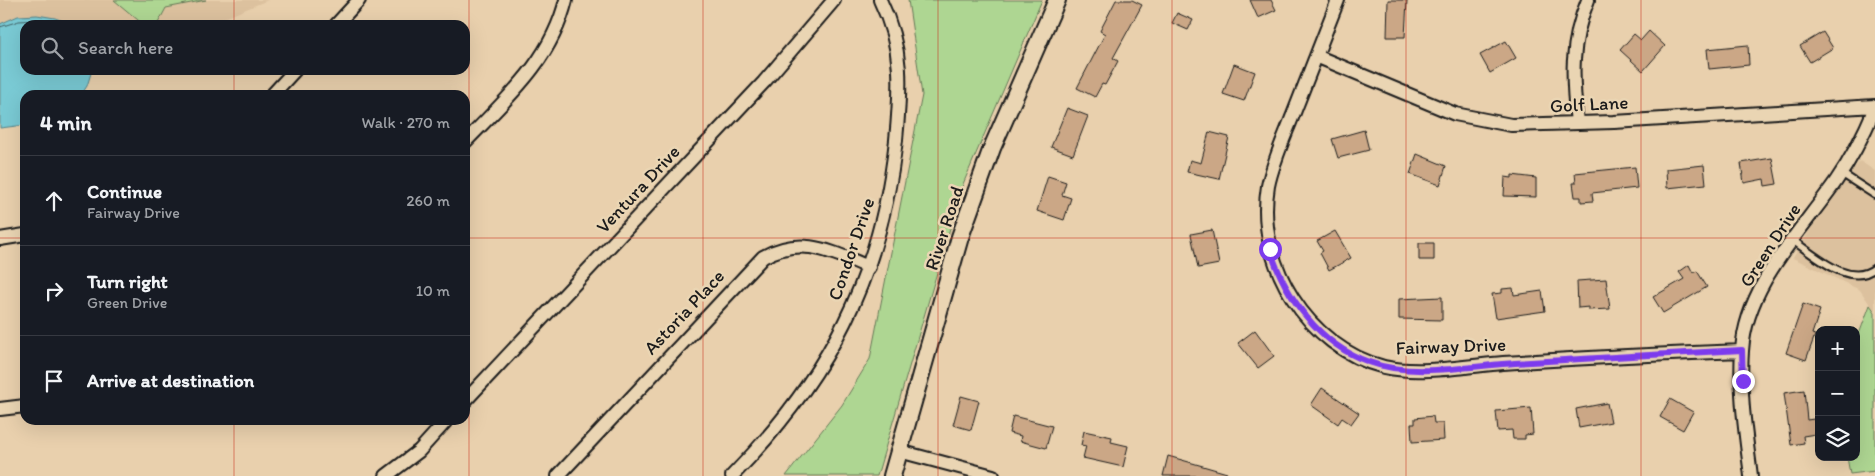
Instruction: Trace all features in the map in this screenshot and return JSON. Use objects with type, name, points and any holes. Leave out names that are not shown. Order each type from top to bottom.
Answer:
[{"type":"street","points":[[341,20],[359,0]]},
{"type":"street","points":[[470,137],[538,64],[559,27],[566,0]]},
{"type":"street","name":"Ventura Drive","points":[[470,396],[764,82],[834,0]]},
{"type":"street","name":"Condor Drive","points":[[732,476],[785,417],[814,378],[860,291],[869,267],[888,197],[900,100],[898,50],[892,26],[880,0]]},
{"type":"street","name":"River Road","points":[[892,476],[960,238],[992,148],[1057,0]]},
{"type":"street","name":"Fairway Drive","points":[[1338,0],[1272,169],[1267,196],[1267,225],[1270,249],[1286,288],[1316,326],[1336,344],[1368,362],[1406,370],[1629,355],[1742,350]]},
{"type":"street","points":[[1577,123],[1572,77],[1575,46],[1588,0]]},
{"type":"street","name":"Golf Lane","points":[[1316,56],[1464,116],[1511,125],[1875,107]]},
{"type":"street","points":[[277,90],[290,75]]},
{"type":"street","name":"Green Drive","points":[[1752,476],[1746,436],[1742,350],[1748,322],[1758,295],[1771,270],[1840,173],[1863,137],[1875,107]]},
{"type":"street","points":[[0,239],[20,236]]},
{"type":"street","name":"Astoria Place","points":[[558,476],[763,257],[788,247],[806,245],[820,248],[869,267]]},
{"type":"street","points":[[0,410],[20,407]]},
{"type":"street","points":[[386,476],[419,451],[442,425]]},
{"type":"street","points":[[899,451],[994,476]]},
{"type":"lane","points":[[1840,173],[1875,196]]},
{"type":"lane","points":[[1792,240],[1844,273],[1856,276],[1874,272]]},
{"type":"shaded area","points":[[0,0],[268,0],[220,20],[20,20],[20,75],[86,75],[49,90],[20,90],[20,98],[0,110]]},
{"type":"shaded area","points":[[1860,161],[1875,171],[1875,312],[1860,290],[1793,258],[1826,204]]},
{"type":"green space","points":[[114,0],[206,0],[166,8],[160,20],[138,20]]},
{"type":"green space","points":[[908,0],[1042,0],[963,184],[877,476],[786,476],[842,405],[870,359],[922,95]]},
{"type":"green space","points":[[1870,305],[1875,312],[1875,471],[1850,474],[1848,461],[1860,461],[1860,331]]},
{"type":"water","points":[[37,15],[61,20],[20,20],[20,75],[90,75],[84,90],[20,90],[20,126],[0,128],[0,24],[18,16]]},
{"type":"building","points":[[1116,0],[1132,0],[1142,5],[1113,58],[1118,61],[1105,85],[1102,84],[1095,97],[1077,88],[1105,34],[1100,31]]},
{"type":"building","points":[[1250,0],[1271,0],[1276,10],[1258,18]]},
{"type":"building","points":[[1388,0],[1407,0],[1405,37],[1387,37]]},
{"type":"building","points":[[1177,13],[1193,20],[1188,30],[1172,23]]},
{"type":"building","points":[[1649,31],[1665,46],[1643,71],[1620,50],[1634,34],[1641,40]]},
{"type":"building","points":[[1823,32],[1833,48],[1810,62],[1800,46]]},
{"type":"building","points":[[1506,41],[1516,58],[1490,73],[1480,55]]},
{"type":"building","points":[[1748,45],[1749,65],[1709,69],[1707,49]]},
{"type":"building","points":[[1234,64],[1255,72],[1244,101],[1223,94]]},
{"type":"building","points":[[1067,108],[1088,116],[1073,155],[1051,147]]},
{"type":"building","points":[[1364,130],[1369,150],[1338,158],[1332,139]]},
{"type":"building","points":[[1209,132],[1229,137],[1219,179],[1187,172],[1190,160],[1201,163]]},
{"type":"building","points":[[1417,154],[1446,166],[1440,185],[1410,174]]},
{"type":"building","points":[[1772,158],[1777,184],[1765,186],[1764,179],[1744,183],[1741,163]]},
{"type":"building","points":[[1704,165],[1706,184],[1667,188],[1666,169]]},
{"type":"building","points":[[1635,167],[1637,188],[1592,193],[1593,201],[1581,202],[1581,197],[1575,197],[1573,183],[1576,183],[1575,173]]},
{"type":"building","points":[[1512,175],[1536,178],[1536,197],[1504,196],[1505,177],[1512,178]]},
{"type":"building","points":[[1048,176],[1066,182],[1062,195],[1071,198],[1064,220],[1037,211]]},
{"type":"building","points":[[1212,230],[1219,264],[1198,268],[1191,234]]},
{"type":"building","points":[[1335,231],[1351,258],[1329,270],[1320,253],[1323,251],[1317,241]]},
{"type":"building","points":[[1419,243],[1434,243],[1434,260],[1419,260]]},
{"type":"building","points":[[1689,265],[1693,273],[1697,271],[1707,287],[1663,313],[1653,297],[1684,279],[1679,272]]},
{"type":"building","points":[[1606,279],[1610,309],[1589,310],[1589,307],[1578,308],[1577,281]]},
{"type":"building","points":[[1513,288],[1514,295],[1542,291],[1545,311],[1496,318],[1492,294],[1502,293],[1502,289]]},
{"type":"building","points":[[1442,297],[1442,320],[1399,319],[1399,299]]},
{"type":"building","points":[[1803,304],[1820,310],[1812,334],[1815,335],[1806,360],[1786,353]]},
{"type":"building","points":[[1255,330],[1274,356],[1258,368],[1238,343]]},
{"type":"building","points":[[1322,388],[1359,413],[1351,424],[1342,418],[1338,424],[1311,405]]},
{"type":"building","points":[[1804,390],[1807,420],[1814,419],[1815,434],[1803,436],[1804,443],[1791,445],[1784,393]]},
{"type":"building","points":[[961,396],[979,401],[971,430],[953,425]]},
{"type":"building","points":[[1670,399],[1693,412],[1683,430],[1660,417]]},
{"type":"building","points":[[1607,403],[1611,422],[1579,428],[1576,409]]},
{"type":"building","points":[[1531,408],[1533,434],[1525,435],[1525,439],[1513,439],[1512,430],[1498,431],[1496,411]]},
{"type":"building","points":[[1013,416],[1052,426],[1046,448],[1020,441],[1021,436],[1009,433]]},
{"type":"building","points":[[1433,416],[1434,423],[1443,423],[1444,440],[1412,442],[1411,424],[1415,424],[1415,418]]},
{"type":"building","points":[[1084,431],[1112,437],[1111,442],[1128,446],[1123,467],[1083,458],[1086,446],[1081,445]]},
{"type":"building","points":[[1168,456],[1227,473],[1226,476],[1163,476]]},
{"type":"route","points":[[1270,249],[1277,271],[1286,288],[1316,326],[1336,344],[1351,354],[1387,368],[1406,370],[1629,355],[1742,350],[1743,381]]}]
